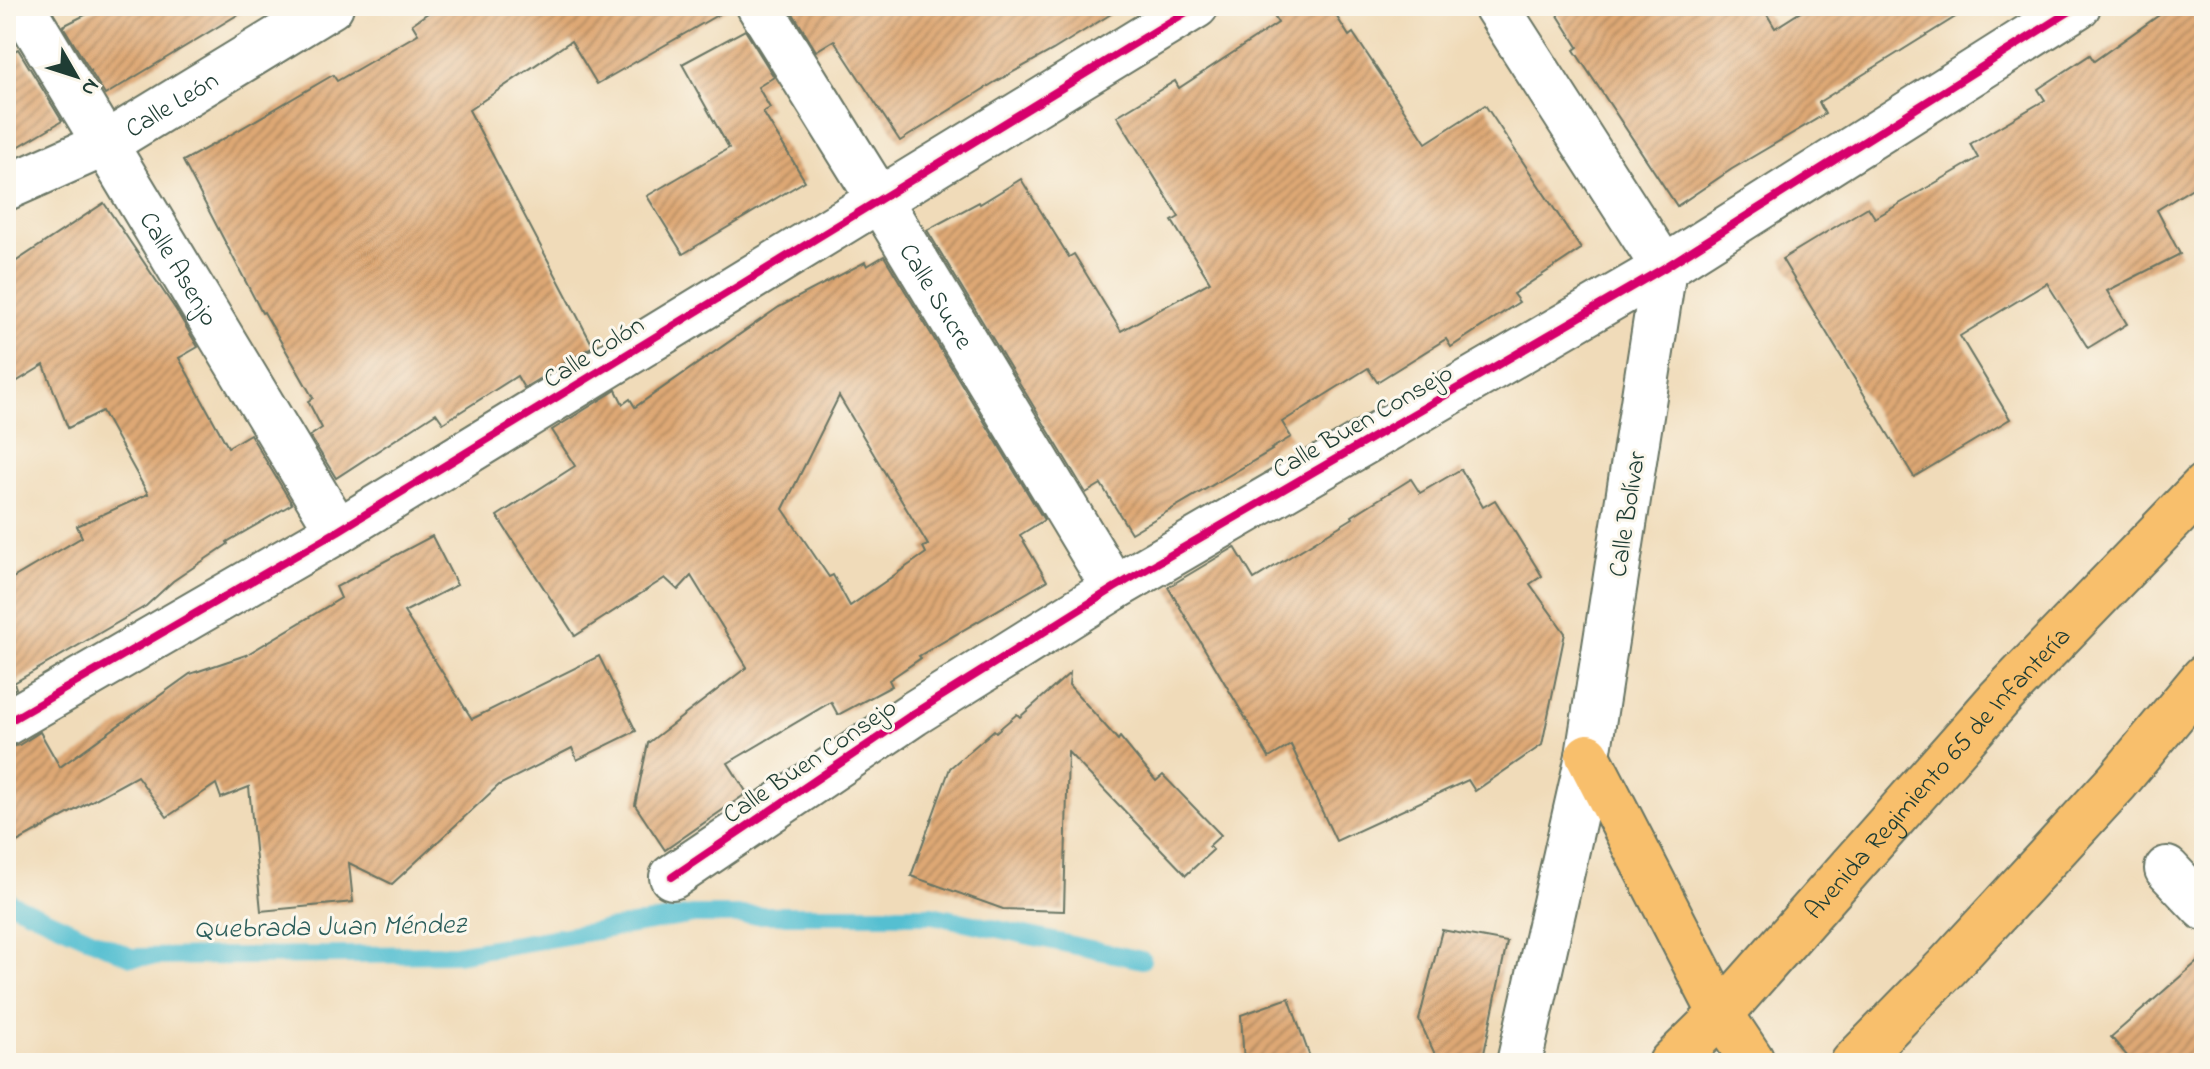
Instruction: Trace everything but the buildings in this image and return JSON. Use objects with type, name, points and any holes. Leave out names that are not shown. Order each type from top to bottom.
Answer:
[{"type":"highway","name":"Avenida Regimiento 65 de Infantería","points":[[1671,1063],[1721,1014],[1999,699],[2204,486]]},
{"type":"highway","points":[[1853,1063],[1946,968],[2117,782],[2204,677]]},
{"type":"highway","points":[[1588,756],[1721,1014],[1751,1063]]},
{"type":"street","name":"Calle Asenjo","points":[[22,6],[338,531]]},
{"type":"street","name":"Calle León","points":[[6,188],[105,144],[331,6]]},
{"type":"street","name":"Calle Sucre","points":[[759,6],[1114,588]]},
{"type":"street","name":"Calle Colón","points":[[6,723],[338,531],[1196,6]]},
{"type":"street","points":[[1496,6],[1664,268]]},
{"type":"street","name":"Calle Buen Consejo","points":[[672,877],[913,714],[1114,588],[1664,268],[2078,6]]},
{"type":"street","name":"Calle Bolívar","points":[[1519,1063],[1588,756],[1664,268]]},
{"type":"street","points":[[2167,869],[2204,908]]},
{"type":"waterway","name":"Quebrada Juan Méndez","points":[[6,897],[11,903],[131,957],[456,954],[693,915],[932,915],[1142,960]]},
{"type":"cycle path","points":[[6,723],[338,531],[1196,6]]},
{"type":"cycle path","points":[[672,877],[913,714],[1114,588],[1664,268],[2078,6]]}]
